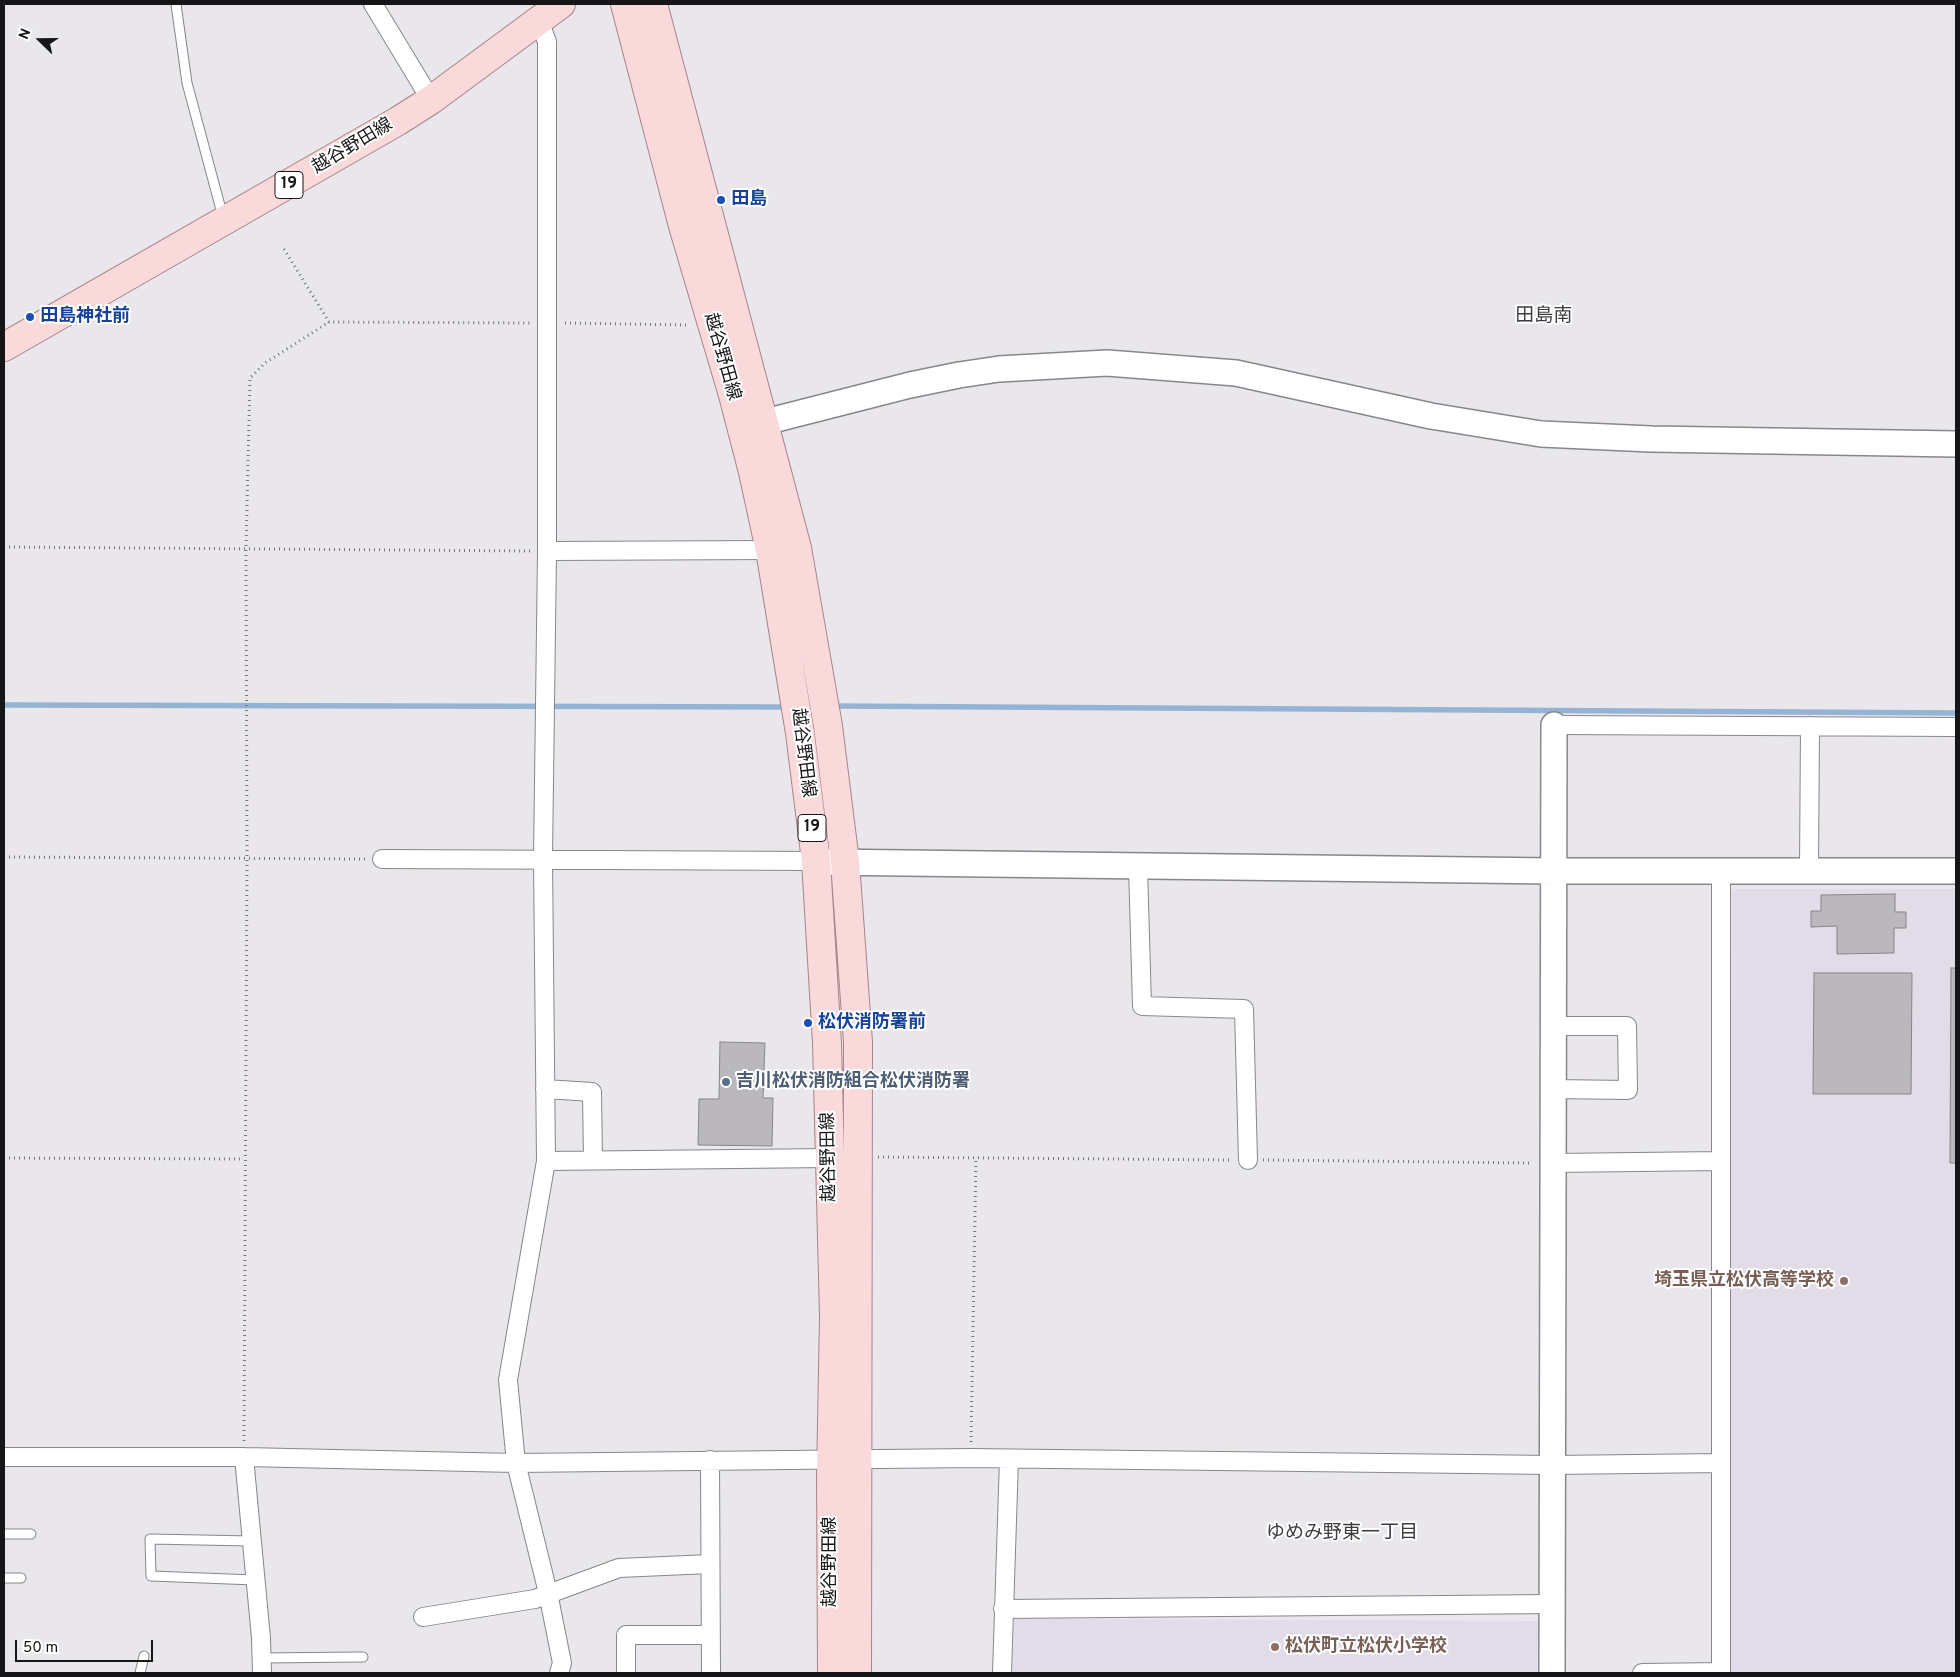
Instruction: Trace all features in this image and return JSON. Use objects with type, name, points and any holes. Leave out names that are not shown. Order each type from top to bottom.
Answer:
[{"type":"main road","name":"越谷野田線","points":[[4,347],[351,150],[431,100],[561,4]]},
{"type":"main road","name":"越谷野田線","points":[[625,4],[712,324],[736,405],[770,550],[799,724],[816,861],[825,1006],[834,1316],[857,1673]]},
{"type":"main road","name":"越谷野田線","points":[[653,4],[797,548],[828,726],[845,862],[857,1033],[858,1157],[832,1673]]},
{"type":"street","points":[[373,4],[431,100]]},
{"type":"street","points":[[539,20],[547,42],[548,323],[544,859],[546,1161],[508,1380],[516,1463],[548,1593],[562,1663],[559,1673]]},
{"type":"street","points":[[765,422],[910,385],[958,375],[1007,369],[1107,363],[1236,373],[1431,416],[1541,434],[1642,439],[1956,444]]},
{"type":"street","points":[[547,551],[770,550]]},
{"type":"street","points":[[1552,1673],[1554,725],[1956,727]]},
{"type":"street","points":[[1809,870],[1810,726]]},
{"type":"street","points":[[382,858],[816,861],[1138,867],[1553,871],[1956,871]]},
{"type":"street","points":[[1138,867],[1142,1006],[1244,1010],[1248,1160]]},
{"type":"street","points":[[1642,1673],[1721,1672],[1722,870]]},
{"type":"street","points":[[1553,1026],[1627,1026],[1628,1090],[1553,1089]]},
{"type":"street","points":[[545,1089],[592,1092],[593,1160]]},
{"type":"street","points":[[546,1161],[830,1158]]},
{"type":"street","points":[[1553,1163],[1721,1161]]},
{"type":"street","points":[[4,1457],[244,1457],[516,1463],[971,1458],[1552,1464],[1721,1463]]},
{"type":"street","points":[[244,1457],[262,1666]]},
{"type":"street","points":[[1002,1673],[1010,1459]]},
{"type":"street","points":[[710,1460],[711,1673]]},
{"type":"street","points":[[422,1617],[534,1599],[619,1568],[710,1564]]},
{"type":"street","points":[[1003,1609],[1552,1604]]},
{"type":"street","points":[[626,1673],[626,1635],[711,1635]]},
{"type":"lane","points":[[176,4],[187,83],[225,222]]},
{"type":"lane","points":[[4,1534],[31,1534]]},
{"type":"lane","points":[[251,1541],[150,1539],[151,1576],[255,1580]]},
{"type":"lane","points":[[4,1578],[21,1578]]},
{"type":"lane","points":[[140,1673],[144,1656]]},
{"type":"lane","points":[[262,1666],[363,1657]]},
{"type":"path","points":[[284,250],[329,322]]},
{"type":"path","points":[[244,1457],[247,859],[246,548],[250,378],[265,363],[329,322],[712,324]]},
{"type":"path","points":[[4,546],[547,551]]},
{"type":"path","points":[[4,857],[382,858]]},
{"type":"path","points":[[858,1157],[976,1157],[971,1458]]},
{"type":"path","points":[[4,1158],[244,1159]]},
{"type":"shaded area","name":"埼玉県立松伏高等学校","points":[[1732,889],[1956,889],[1956,1673],[1730,1673]]},
{"type":"shaded area","name":"松伏町立松伏小学校","points":[[1014,1619],[1538,1621],[1537,1673],[1013,1673]]},
{"type":"building","points":[[1895,894],[1895,912],[1906,912],[1906,928],[1894,928],[1894,953],[1837,954],[1837,926],[1811,927],[1811,911],[1821,911],[1821,895]]},
{"type":"building","points":[[1951,968],[1956,968],[1956,1163],[1950,1163]]},
{"type":"building","points":[[1814,973],[1912,973],[1911,1094],[1813,1094]]},
{"type":"building","points":[[720,1042],[765,1043],[763,1098],[773,1098],[772,1146],[698,1145],[699,1099],[719,1099]]},
{"type":"waterway","points":[[4,705],[789,707]]},
{"type":"waterway","points":[[831,706],[1956,713]]},
{"type":"place","name":"田島","points":[[721,200]]},
{"type":"place","name":"田島神社前","points":[[30,317]]},
{"type":"place","name":"松伏消防署前","points":[[808,1023]]},
{"type":"place","name":"吉川松伏消防組合松伏消防署","points":[[726,1082]]},
{"type":"place","name":"埼玉県立松伏高等学校","points":[[1844,1281]]},
{"type":"place","name":"松伏町立松伏小学校","points":[[1275,1647]]},
{"type":"district","name":"田島南","points":[[1544,317]]},
{"type":"district","name":"ゆめみ野東一丁目","points":[[1342,1534]]}]
